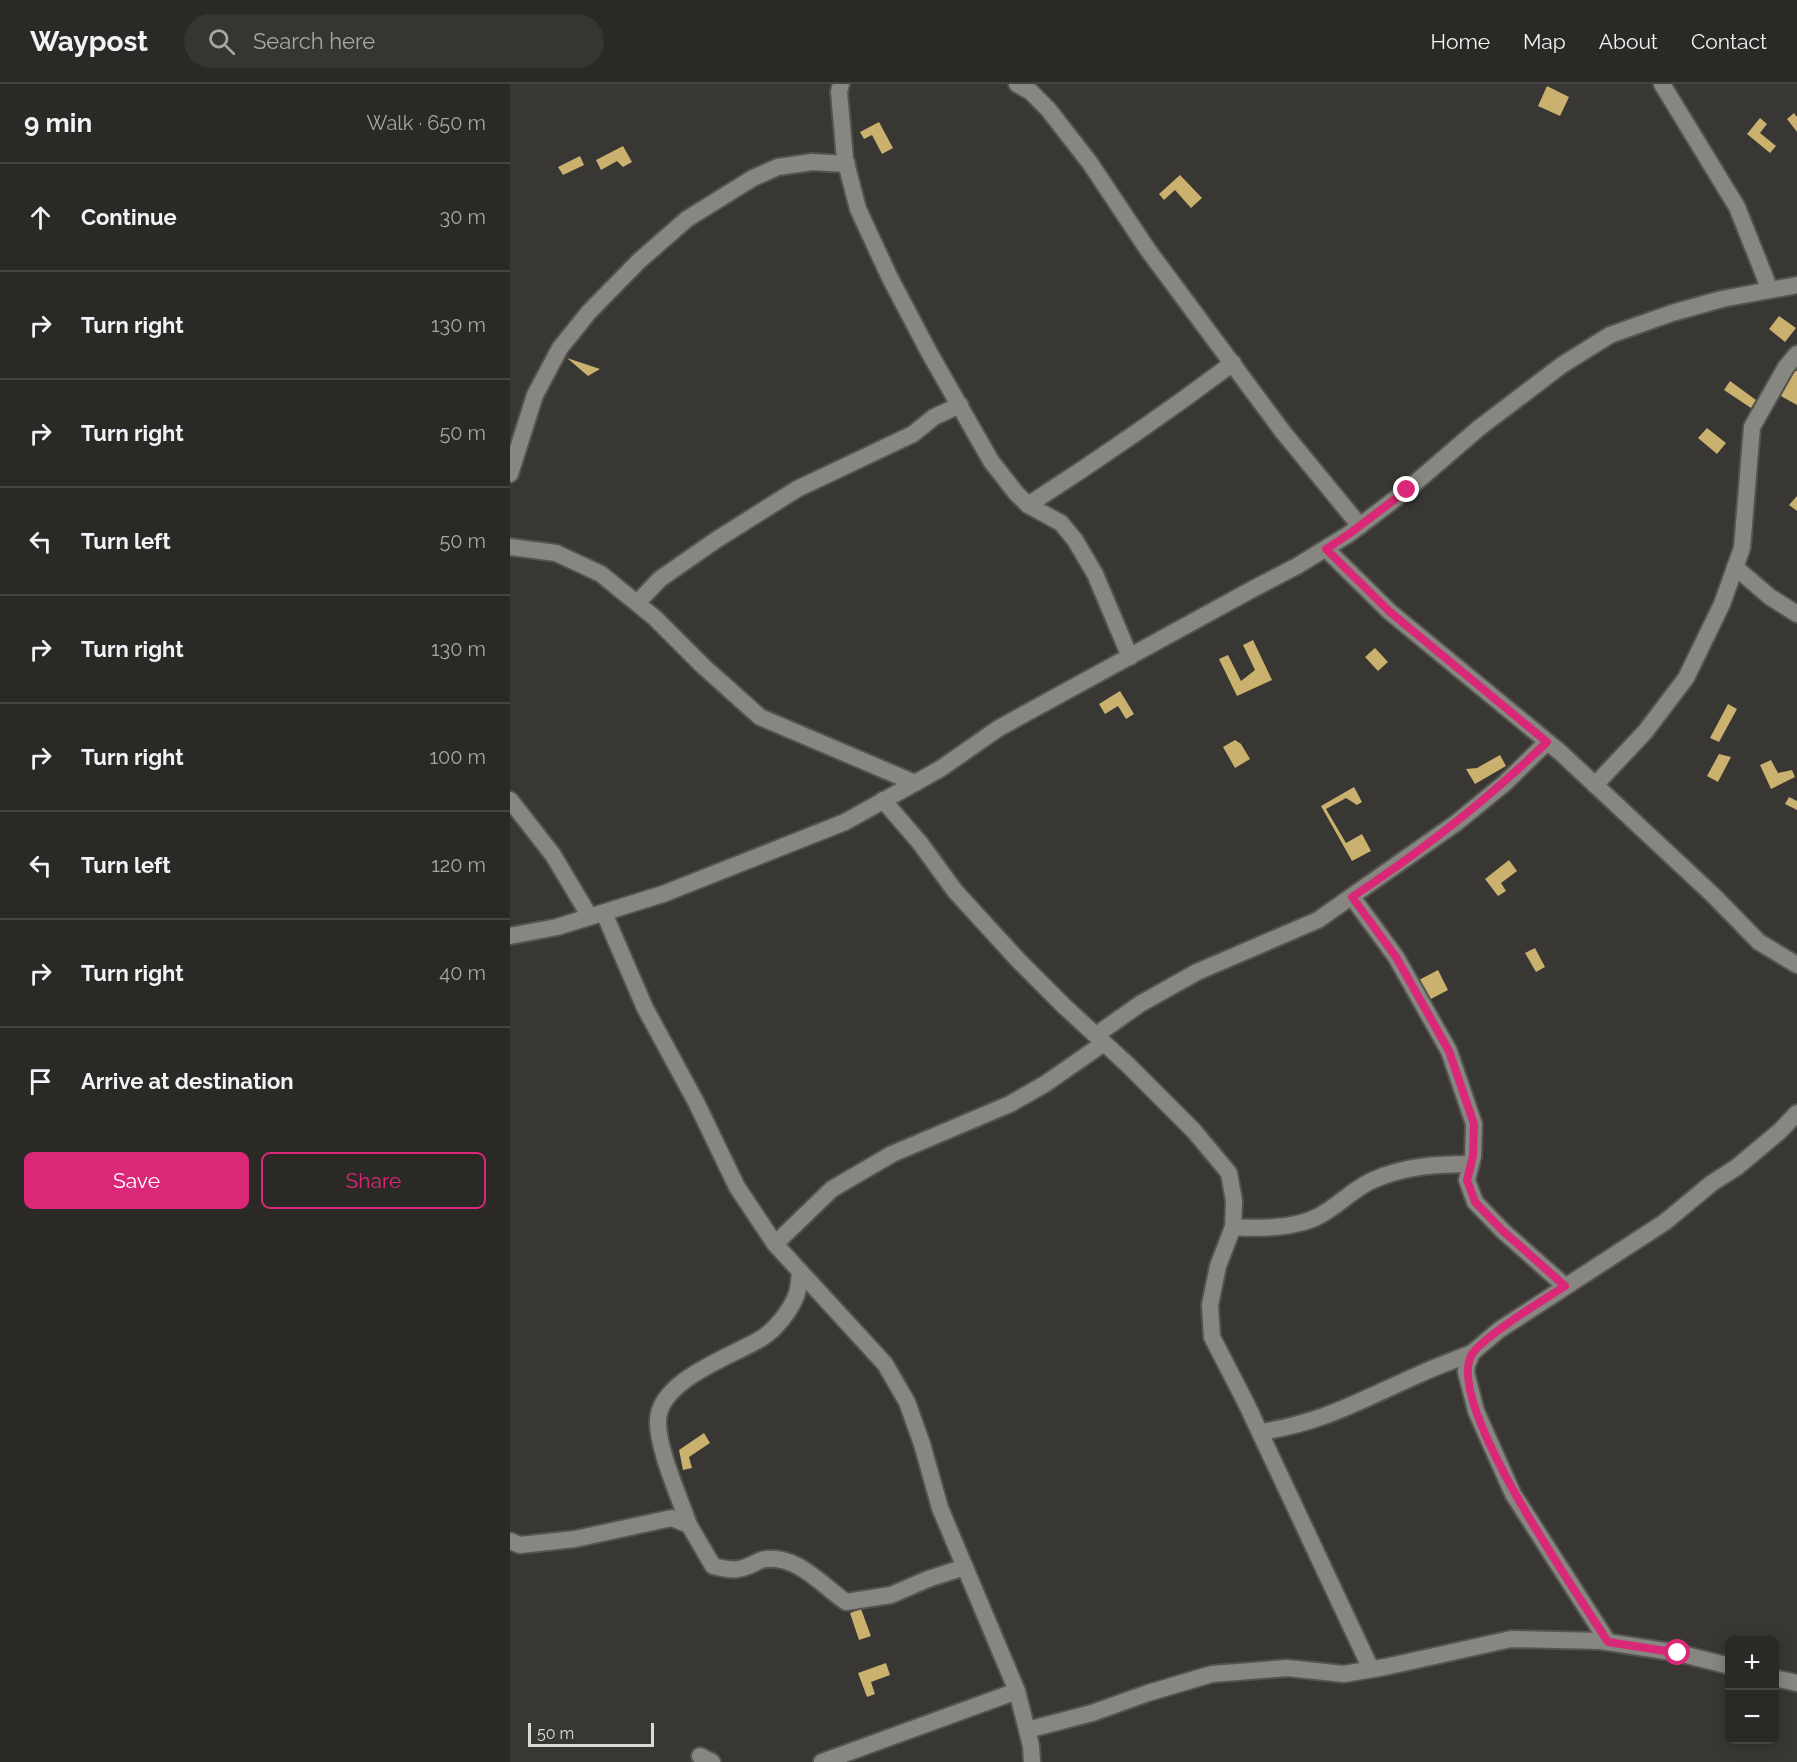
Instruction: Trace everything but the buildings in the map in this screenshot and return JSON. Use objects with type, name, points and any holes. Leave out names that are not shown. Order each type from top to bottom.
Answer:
[{"type":"street","points":[[841,84],[839,92],[847,164],[858,209],[881,258],[930,354],[991,461],[1016,493],[1028,504],[1061,523],[1075,540],[1095,574],[1130,657]]},
{"type":"street","points":[[1017,84],[1031,92],[1048,109],[1090,163],[1148,250],[1283,432],[1360,526]]},
{"type":"street","points":[[1662,84],[1737,207],[1770,290]]},
{"type":"street","points":[[510,474],[535,395],[560,348],[589,312],[639,261],[687,219],[753,178],[778,167],[812,162],[847,164]]},
{"type":"street","points":[[510,936],[557,927],[710,877],[845,822],[940,769],[999,728],[1326,549],[1407,490],[1497,414],[1562,365],[1610,335],[1672,313],[1722,299],[1797,285]]},
{"type":"street","points":[[1595,785],[1645,732],[1686,678],[1722,604],[1742,548],[1752,427],[1786,367],[1797,354]]},
{"type":"street","points":[[1028,504],[1088,467],[1233,363]]},
{"type":"street","points":[[637,603],[660,579],[716,540],[797,489],[913,434],[934,417],[960,405]]},
{"type":"street","points":[[510,547],[556,553],[600,574],[655,618],[703,666],[760,717],[915,783]]},
{"type":"street","points":[[1326,549],[1390,612],[1547,742],[1595,785],[1713,895],[1759,942],[1797,965]]},
{"type":"street","points":[[1735,567],[1770,597],[1797,614]]},
{"type":"street","points":[[774,1244],[832,1189],[892,1155],[1010,1104],[1045,1084],[1140,1004],[1197,972],[1318,920],[1456,823],[1505,783],[1547,742]]},
{"type":"street","points":[[510,800],[597,915],[696,1102],[737,1187],[774,1244],[885,1364],[907,1402],[922,1444],[940,1508],[1017,1691],[1032,1762]]},
{"type":"street","points":[[883,800],[920,843],[956,891],[1019,961],[1194,1131],[1229,1173],[1234,1201],[1233,1227],[1218,1266],[1210,1305],[1212,1337],[1260,1432],[1371,1669]]},
{"type":"street","points":[[1352,897],[1396,957],[1449,1051],[1474,1124],[1473,1156],[1467,1180],[1475,1202],[1503,1231],[1565,1286]]},
{"type":"street","points":[[1260,1432],[1289,1428],[1318,1420],[1421,1373],[1472,1353],[1499,1330],[1665,1222],[1712,1182],[1746,1160],[1797,1113]]},
{"type":"street","points":[[1233,1227],[1257,1229],[1293,1224],[1319,1216],[1371,1181],[1406,1169],[1431,1164],[1471,1164]]},
{"type":"street","points":[[800,1273],[797,1295],[785,1316],[764,1337],[692,1376],[672,1391],[662,1405],[658,1419],[661,1444],[689,1525],[712,1566],[734,1571],[765,1558],[787,1561],[806,1570],[846,1602],[891,1595],[928,1579],[965,1567]]},
{"type":"street","points":[[1472,1353],[1467,1372],[1476,1412],[1493,1452],[1513,1494],[1608,1642]]},
{"type":"street","points":[[510,1541],[520,1545],[575,1539],[672,1518],[689,1525]]},
{"type":"street","points":[[1027,1730],[1092,1713],[1212,1674],[1287,1668],[1344,1674],[1510,1639],[1608,1642],[1678,1653],[1725,1665]]},
{"type":"street","points":[[1779,1679],[1797,1683]]},
{"type":"street","points":[[822,1762],[1017,1691]]},
{"type":"route","points":[[1407,490],[1326,549],[1390,612],[1547,742],[1505,783],[1456,823],[1352,897],[1396,957],[1449,1051],[1474,1124],[1473,1156],[1467,1180],[1475,1202],[1503,1231],[1565,1286],[1499,1330],[1472,1353],[1467,1372],[1476,1412],[1493,1452],[1513,1494],[1608,1642],[1678,1653]]}]
